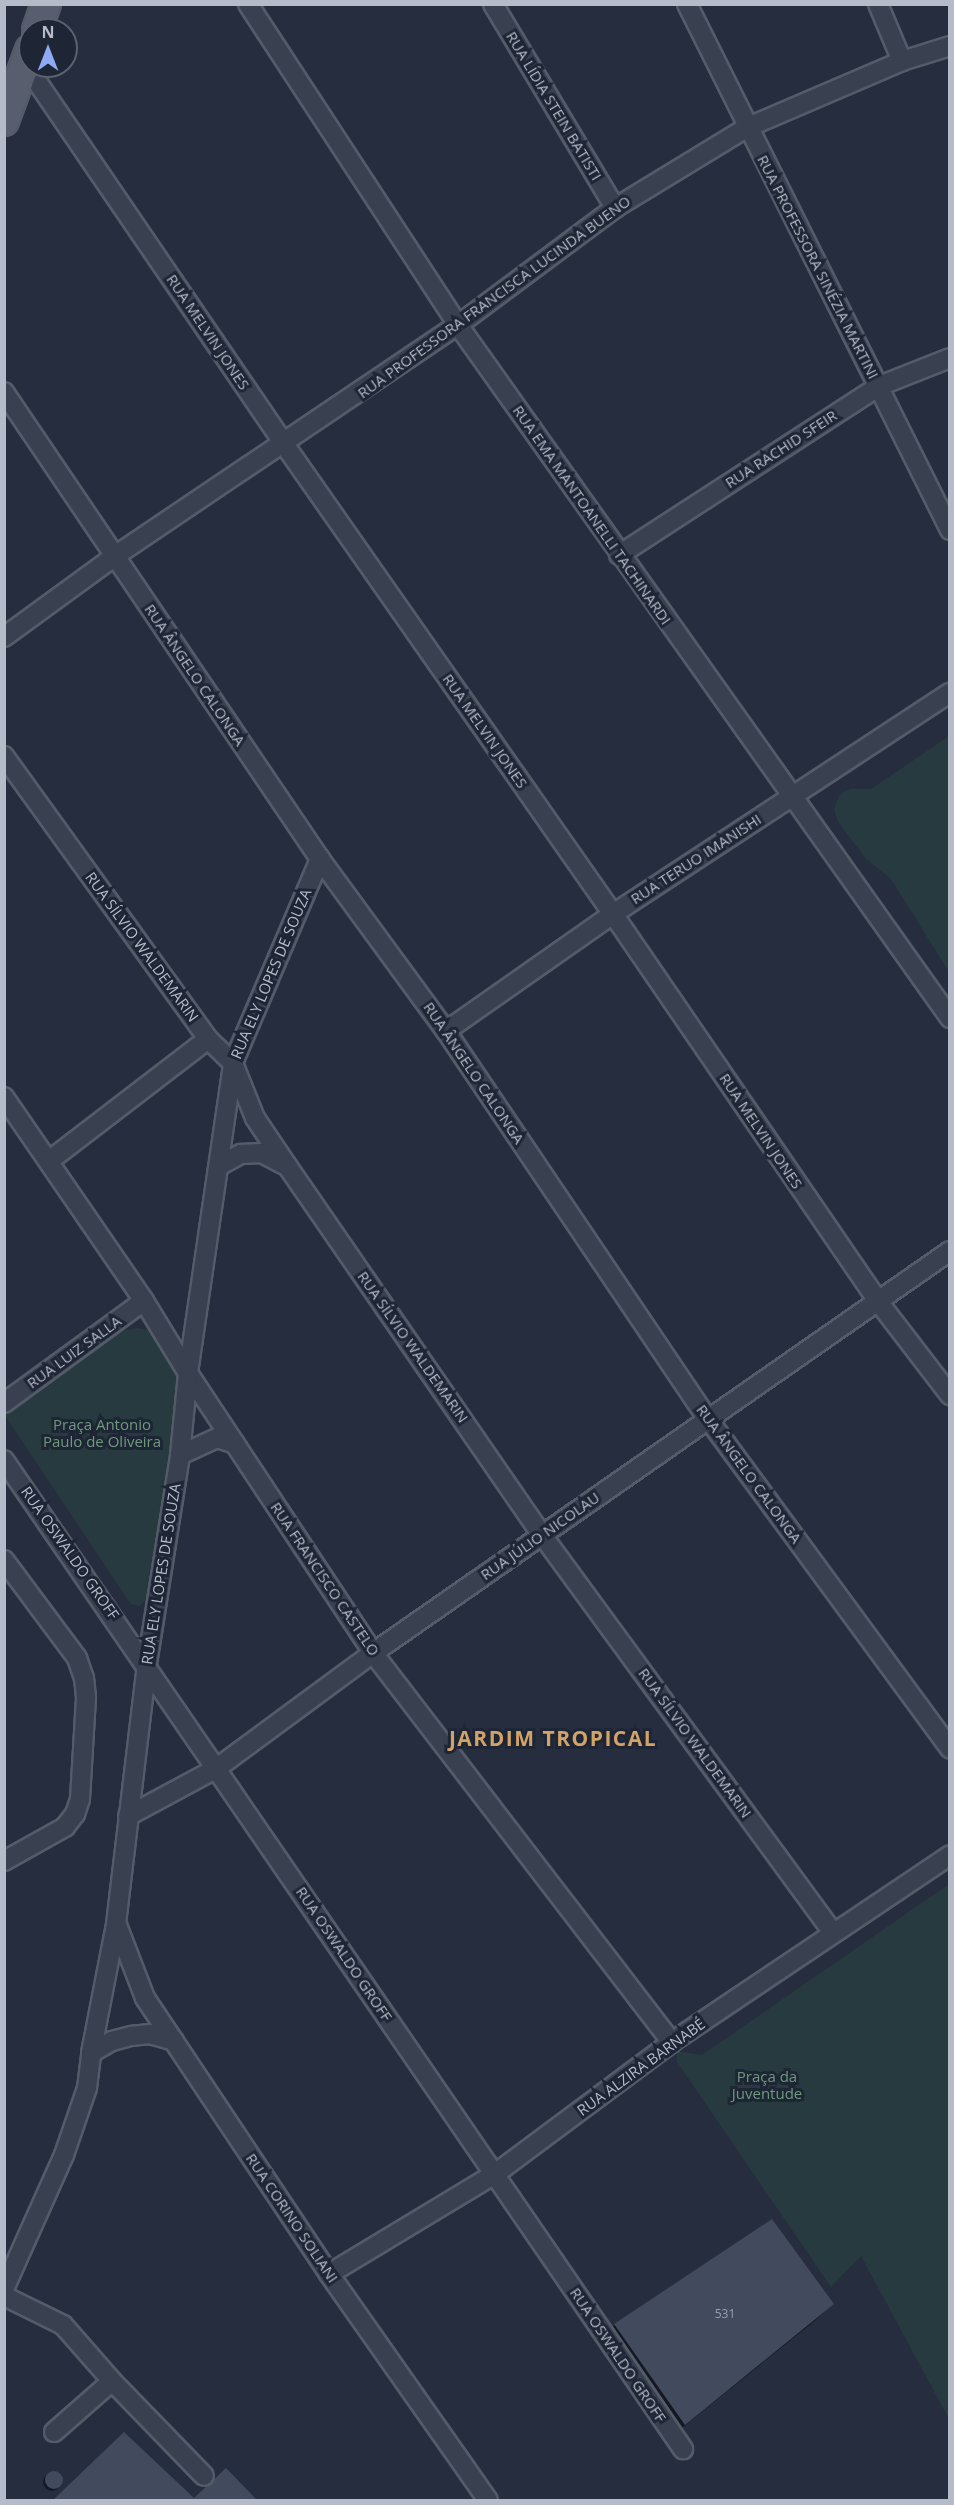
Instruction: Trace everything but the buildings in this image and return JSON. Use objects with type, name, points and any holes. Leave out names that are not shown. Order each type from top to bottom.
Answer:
[{"type":"main road","points":[[4,121],[19,78]]},
{"type":"street","name":"RUA EMA MANTOANELLI TACHINARDI","points":[[248,4],[458,326],[950,1017]]},
{"type":"street","name":"RUA LÍDIA STEIN BATISTI","points":[[493,4],[615,208]]},
{"type":"street","name":"RUA PROFESSORA SINÉZIA MARTINI","points":[[687,4],[746,128],[879,386],[950,530]]},
{"type":"street","points":[[878,4],[902,61]]},
{"type":"street","name":"RUA PROFESSORA FRANCISCA LUCINDA BUENO","points":[[4,637],[115,556],[458,326],[615,208],[746,128],[902,61],[950,46]]},
{"type":"street","name":"RUA MELVIN JONES","points":[[41,78],[284,444],[613,914],[877,1300],[950,1395]]},
{"type":"street","name":"RUA RACHID SFEIR","points":[[620,555],[879,386],[950,358]]},
{"type":"street","name":"RUA ÂNGELO CALONGA","points":[[4,392],[320,859],[446,1030],[708,1419],[950,1749]]},
{"type":"street","name":"RUA TERUO IMANISHI","points":[[446,1030],[613,914],[950,693]]},
{"type":"street","name":"RUA SÍLVIO WALDEMARIN","points":[[4,756],[208,1039],[233,1063],[255,1118],[288,1167],[542,1535],[833,1933]]},
{"type":"street","name":"RUA ELY LOPES DE SOUZA","points":[[4,2289],[64,2155],[87,2088],[91,2053],[116,1923],[147,1664],[180,1455],[188,1373],[233,1063],[320,859]]},
{"type":"street","points":[[50,1161],[208,1039]]},
{"type":"street","name":"RUA FRANCISCO CASTELO","points":[[4,1097],[144,1301],[188,1373],[373,1653],[672,2042]]},
{"type":"street","points":[[219,1166],[241,1154],[262,1153],[288,1167]]},
{"type":"street","name":"RUA JÚLIO NICOLAU","points":[[128,1816],[218,1768],[373,1653],[950,1251]]},
{"type":"street","name":"RUA LUIZ SALLA","points":[[4,1403],[144,1301]]},
{"type":"street","points":[[180,1455],[217,1438],[235,1444]]},
{"type":"street","name":"RUA OSWALDO GROFF","points":[[5,1461],[147,1664],[683,2449]]},
{"type":"street","points":[[4,1560],[77,1658],[84,1677],[86,1698],[80,1799],[75,1814],[65,1827],[4,1861]]},
{"type":"street","name":"RUA ALZIRA BARNABÉ","points":[[329,2274],[495,2174],[672,2042],[950,1855]]},
{"type":"street","name":"RUA CORINO SOLIANI","points":[[116,1923],[145,1998],[329,2274],[488,2500]]},
{"type":"street","points":[[91,2053],[112,2041],[131,2036],[150,2034],[174,2041]]},
{"type":"street","points":[[4,2296],[63,2325],[112,2381],[204,2476]]},
{"type":"street","points":[[54,2432],[112,2381]]},
{"type":"green space","points":[[949,736],[949,972],[891,879],[866,859],[838,822],[834,809],[839,796],[844,792],[850,789],[871,789]]},
{"type":"green space","name":"Praça Antonio Paulo de Oliveira","points":[[138,1328],[150,1330],[182,1376],[145,1601],[139,1606],[131,1604],[4,1414],[120,1331]]},
{"type":"green space","name":"Praça da Juventude","points":[[949,1884],[949,2419],[861,2256],[831,2287],[677,2062],[677,2051],[702,2055]]},
{"type":"district","name":"JARDIM TROPICAL","points":[[553,1738]]}]
